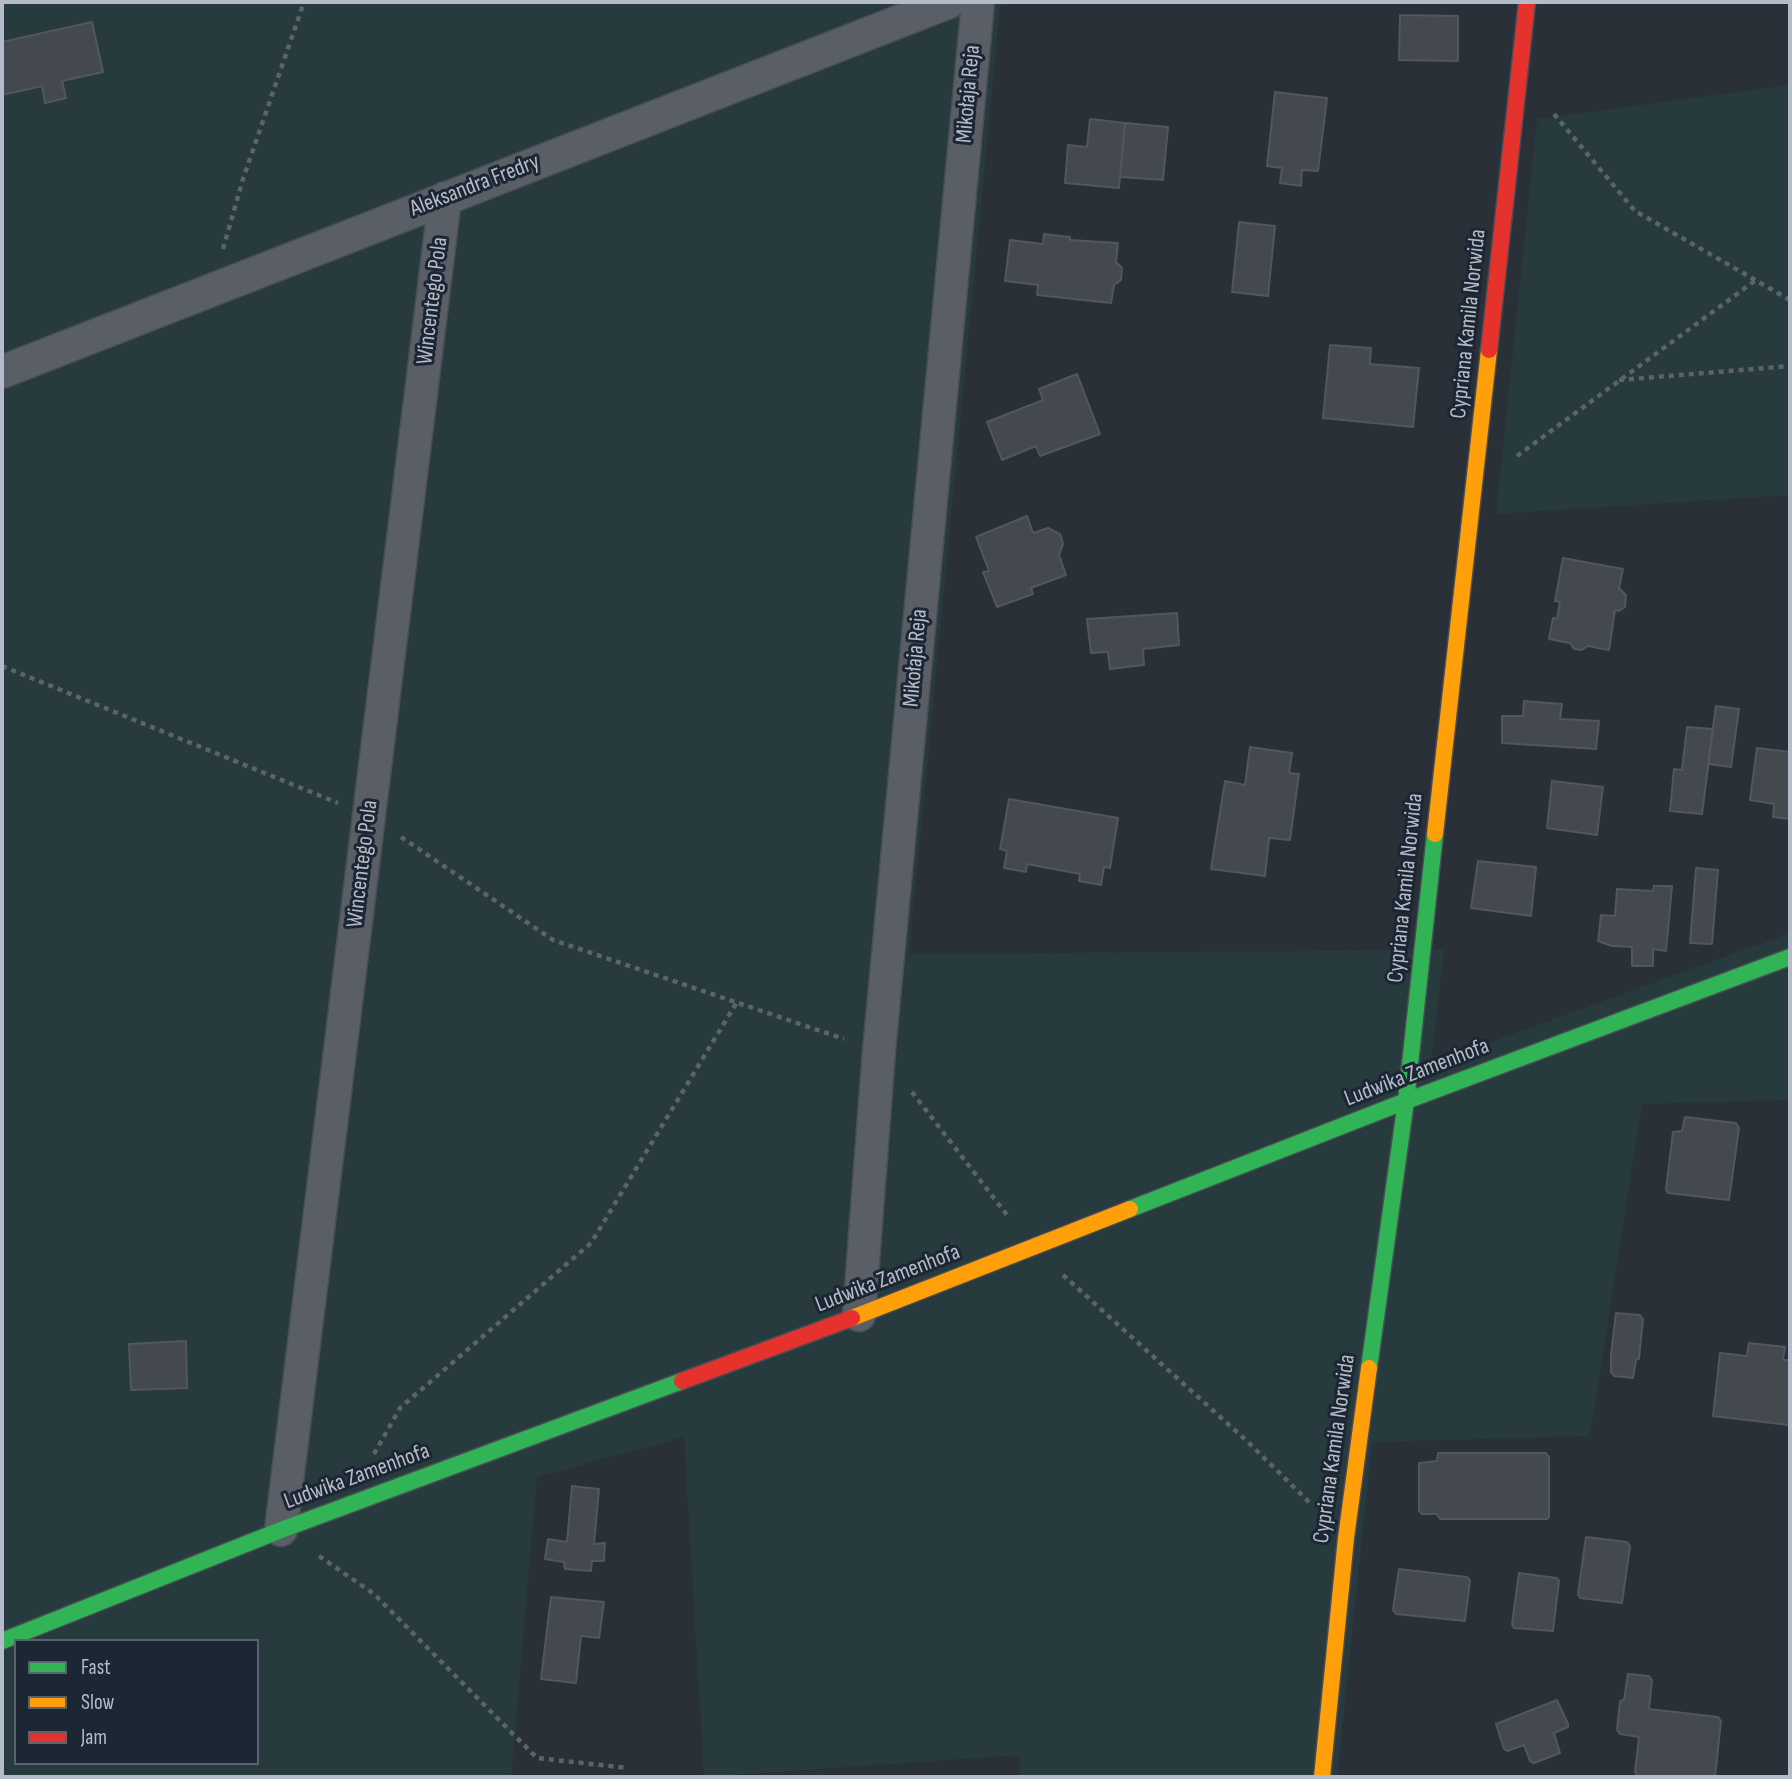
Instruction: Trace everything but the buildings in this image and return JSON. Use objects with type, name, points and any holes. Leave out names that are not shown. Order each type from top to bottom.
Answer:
[{"type":"street","name":"Aleksandra Fredry","points":[[2,372],[949,2]]},
{"type":"street","name":"Mikołaja Reja","points":[[859,1315],[880,1051],[978,2]]},
{"type":"street","name":"Cypriana Kamila Norwida","points":[[1322,1777],[1346,1538],[1406,1101],[1527,2]]},
{"type":"street","name":"Wincentego Pola","points":[[281,1530],[446,198]]},
{"type":"street","name":"Ludwika Zamenhofa","points":[[2,1641],[281,1530],[859,1315],[1406,1101],[1790,957]]},
{"type":"path","points":[[211,290],[243,179],[304,2]]},
{"type":"path","points":[[1520,74],[1635,211],[1790,300]]},
{"type":"path","points":[[1474,487],[1756,280]]},
{"type":"path","points":[[1619,380],[1790,366]]},
{"type":"path","points":[[2,666],[369,816],[553,940],[880,1051],[1033,1248],[1248,1443],[1346,1538]]},
{"type":"path","points":[[373,1457],[400,1408],[591,1243],[737,1002]]},
{"type":"path","points":[[281,1530],[374,1594],[537,1758],[628,1768]]},
{"type":"green space","points":[[2,2],[1013,2],[1000,7],[909,954],[1444,950],[1431,1064],[1790,933],[1790,1100],[1642,1104],[1590,1436],[1372,1442],[1337,1777],[1019,1777],[1020,1755],[704,1777],[684,1437],[537,1477],[511,1777],[2,1777]]},
{"type":"green space","points":[[1790,85],[1790,495],[1496,514],[1537,119]]},
{"type":"traffic: fast","points":[[1369,1368],[1406,1101],[1435,834]]},
{"type":"traffic: fast","points":[[1130,1209],[1406,1101],[1790,957]]},
{"type":"traffic: fast","points":[[2,1641],[281,1530],[682,1381]]},
{"type":"traffic: slow","points":[[1435,834],[1489,350]]},
{"type":"traffic: slow","points":[[852,1318],[1130,1209]]},
{"type":"traffic: slow","points":[[1322,1777],[1346,1538],[1369,1368]]},
{"type":"traffic: jam","points":[[1489,350],[1527,2]]},
{"type":"traffic: jam","points":[[682,1381],[852,1318]]}]
